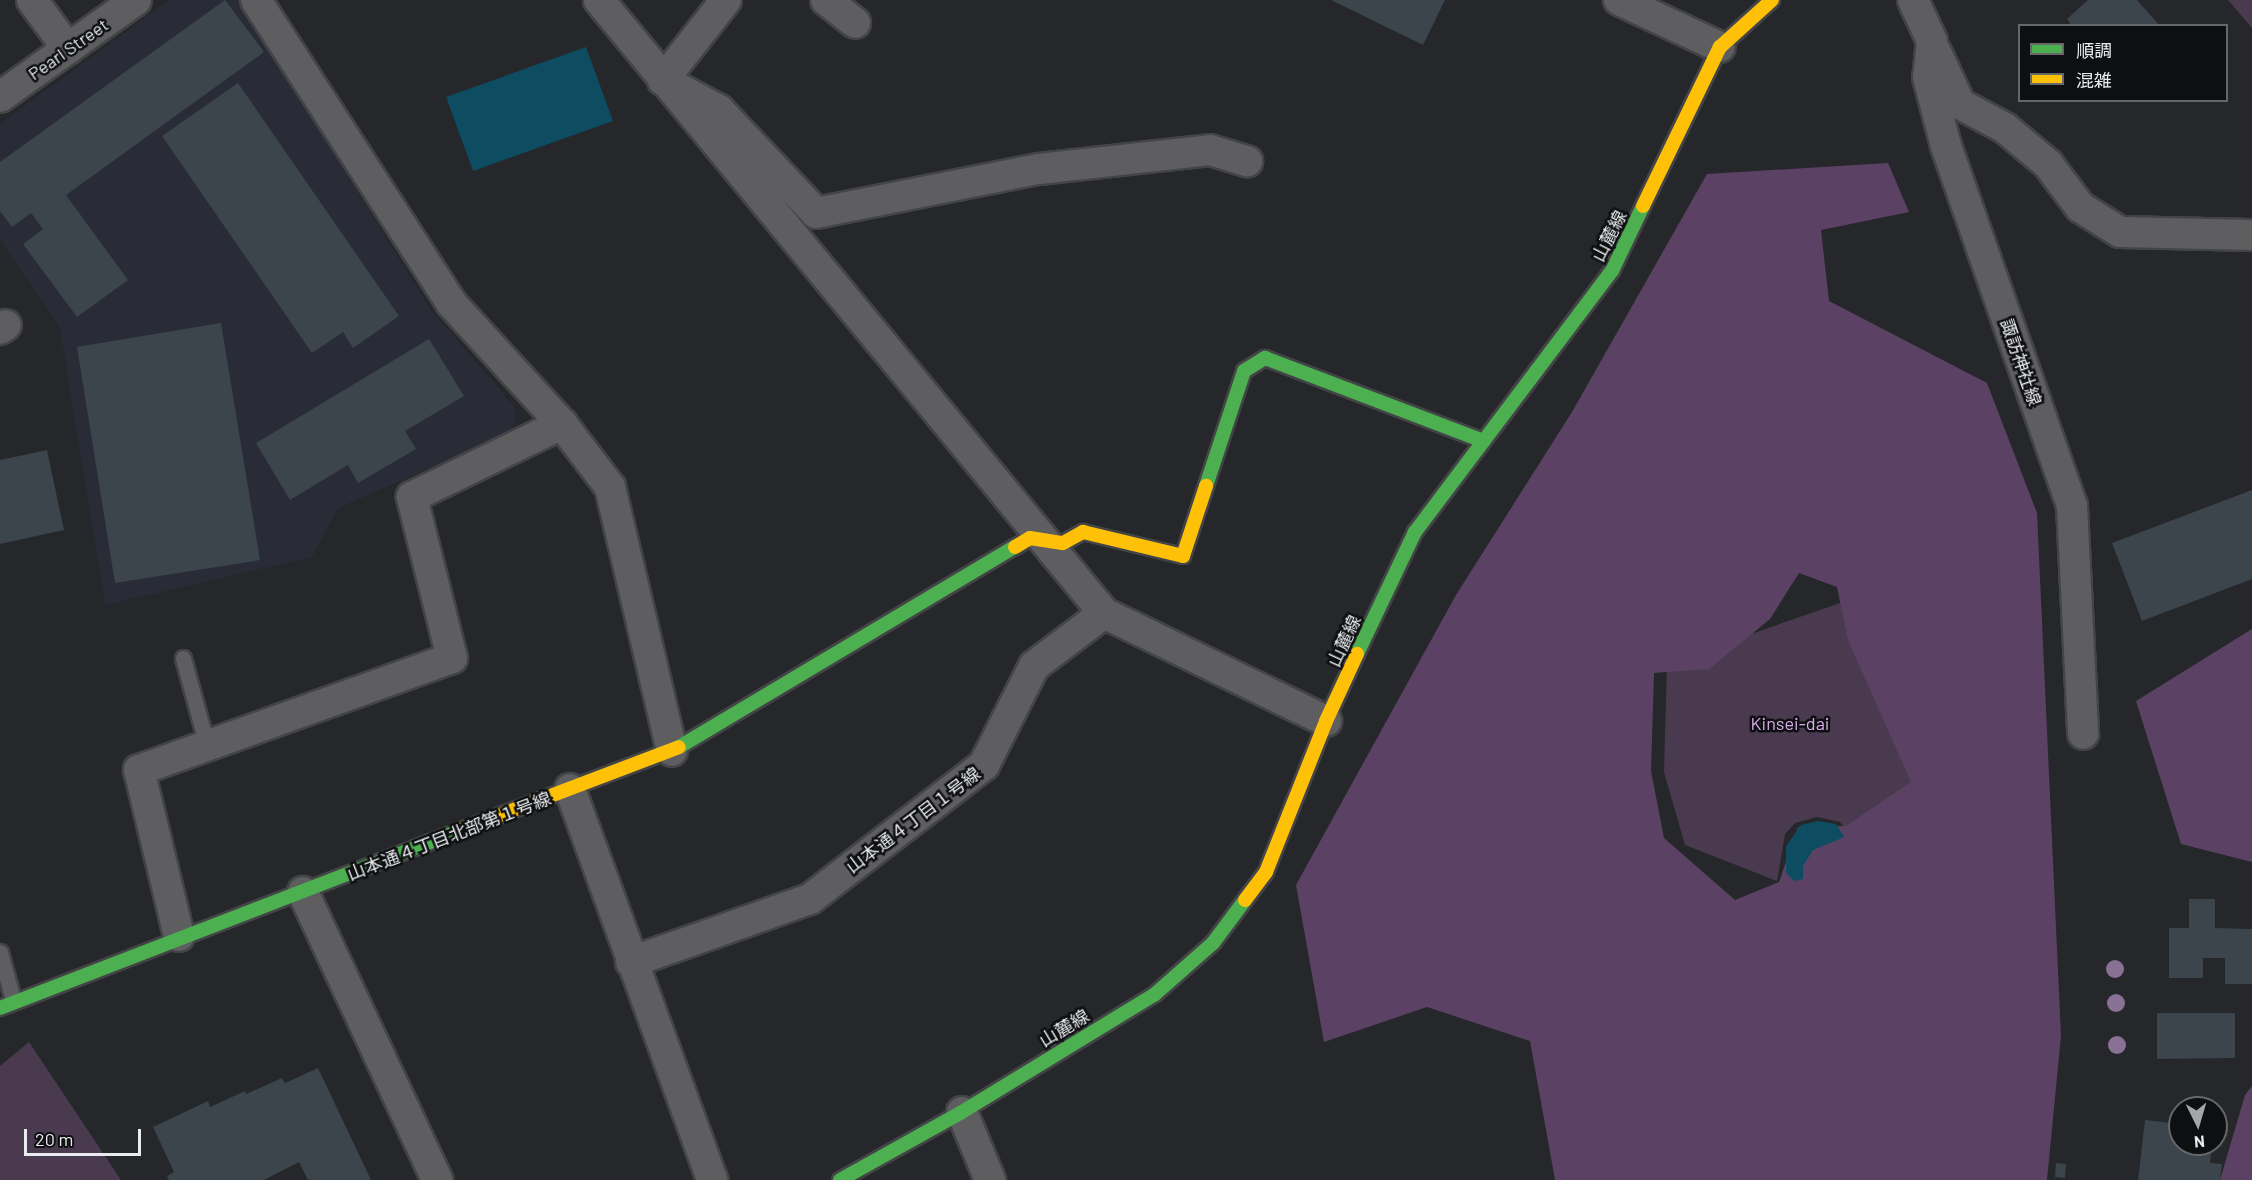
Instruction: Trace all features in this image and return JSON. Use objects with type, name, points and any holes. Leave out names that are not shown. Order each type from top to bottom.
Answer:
[{"type":"street","points":[[32,0],[68,49]]},
{"type":"street","name":"Pearl Street","points":[[0,97],[136,0]]},
{"type":"street","points":[[256,0],[451,303],[562,424],[610,487],[672,751]]},
{"type":"street","points":[[599,0],[1104,613],[1326,721]]},
{"type":"street","points":[[663,80],[726,0]]},
{"type":"street","points":[[826,0],[855,23]]},
{"type":"street","points":[[1619,0],[1720,47]]},
{"type":"street","name":"山麓線","points":[[840,1180],[962,1112],[1154,995],[1213,944],[1266,872],[1326,721],[1415,532],[1612,271],[1720,47],[1772,0]]},
{"type":"street","points":[[1913,0],[1960,104],[2005,128],[2048,164],[2080,207],[2120,232],[2252,235]]},
{"type":"street","name":"諏訪神社線","points":[[1932,41],[1928,77],[1946,146],[2072,506],[2084,734]]},
{"type":"street","points":[[663,80],[719,110],[816,213],[1039,169],[1210,150],[1247,161]]},
{"type":"street","points":[[570,789],[672,751],[1030,538],[1043,537],[1063,543],[1083,532],[1183,556],[1244,371],[1265,358],[1484,441]]},
{"type":"street","points":[[179,936],[139,770],[452,658],[412,498],[562,424]]},
{"type":"street","name":"山本通４丁目１号線","points":[[631,962],[810,899],[984,765],[1034,666],[1104,613]]},
{"type":"street","name":"山本通４丁目北部第１号線","points":[[7,1004],[179,936],[303,892],[570,789],[712,1180]]},
{"type":"street","points":[[303,892],[437,1180]]},
{"type":"street","points":[[962,1112],[990,1180]]},
{"type":"lane","points":[[183,658],[207,746]]},
{"type":"lane","points":[[0,952],[7,1004]]},
{"type":"shaded area","points":[[169,0],[239,0],[429,307],[516,409],[512,433],[338,508],[312,557],[105,605],[60,328],[0,240],[0,124]]},
{"type":"shaded area","points":[[1888,163],[1909,212],[1821,230],[1829,301],[1987,383],[2037,513],[2061,1036],[2047,1180],[1555,1180],[1530,1041],[1427,1007],[1324,1042],[1296,885],[1456,595],[1572,412],[1707,174]],"holes":[[[1799,573],[1837,587],[1848,640],[1911,782],[1846,826],[1798,827],[1779,882],[1735,900],[1664,838],[1651,771],[1654,673],[1709,669],[1770,619]]]},
{"type":"shaded area","points":[[2252,629],[2252,862],[2181,844],[2136,701]]},
{"type":"shaded area","points":[[2252,1086],[2252,1180],[2220,1180],[2228,1156],[2245,1095]]},
{"type":"green space","points":[[2228,0],[2252,0],[2252,28]]},
{"type":"green space","name":"Kinsei-dai","points":[[1849,600],[1939,841],[1858,844],[1840,822],[1817,817],[1795,823],[1785,834],[1777,881],[1685,845],[1664,772],[1667,663]]},
{"type":"green space","points":[[29,1042],[121,1180],[0,1180],[0,1066]]},
{"type":"water","points":[[586,47],[613,121],[473,171],[446,97]]},
{"type":"water","points":[[1818,821],[1836,824],[1844,837],[1813,850],[1803,866],[1803,879],[1794,881],[1786,873],[1786,846],[1801,825]]},
{"type":"building","points":[[225,0],[264,52],[66,195],[128,280],[77,317],[23,244],[43,229],[31,213],[12,227],[0,211],[0,162]]},
{"type":"building","points":[[1331,0],[1445,0],[1423,45]]},
{"type":"building","points":[[2088,0],[2137,0],[2158,24],[2071,24],[2067,19]]},
{"type":"building","points":[[238,83],[399,316],[353,348],[343,332],[312,353],[162,136]]},
{"type":"building","points":[[221,323],[260,560],[115,583],[77,347]]},
{"type":"building","points":[[429,339],[464,396],[405,431],[416,449],[358,483],[348,465],[290,500],[256,443]]},
{"type":"building","points":[[47,450],[64,530],[0,544],[0,460]]},
{"type":"building","points":[[2252,490],[2252,579],[2142,621],[2112,543]]},
{"type":"building","points":[[2189,899],[2215,899],[2215,928],[2252,929],[2252,984],[2225,984],[2225,958],[2203,958],[2203,978],[2169,978],[2169,928],[2189,928]]},
{"type":"building","points":[[2157,1013],[2235,1013],[2235,1058],[2157,1059]]},
{"type":"building","points":[[318,1068],[371,1180],[308,1180],[299,1162],[264,1180],[169,1180],[167,1176],[174,1172],[153,1127],[208,1101],[210,1107],[245,1091],[246,1094],[282,1078],[285,1083]]},
{"type":"building","points":[[2145,1120],[2168,1123],[2168,1156],[2211,1156],[2210,1163],[2222,1164],[2220,1180],[2138,1180]]},
{"type":"building","points":[[2056,1163],[2066,1164],[2065,1178],[2055,1177]]},
{"type":"traffic: fast","points":[[1357,654],[1415,532],[1612,271],[1643,206]]},
{"type":"traffic: fast","points":[[1206,486],[1244,371],[1265,358],[1484,441]]},
{"type":"traffic: fast","points":[[679,747],[1015,547]]},
{"type":"traffic: fast","points":[[0,1008],[458,831]]},
{"type":"traffic: fast","points":[[840,1180],[962,1112],[1154,995],[1213,943],[1245,900]]},
{"type":"traffic: slow","points":[[1643,206],[1720,47],[1772,0]]},
{"type":"traffic: slow","points":[[1015,547],[1030,538],[1063,543],[1083,532],[1183,556],[1206,486]]},
{"type":"traffic: slow","points":[[1245,900],[1266,872],[1326,721],[1357,654]]},
{"type":"traffic: slow","points":[[458,831],[679,747]]}]
